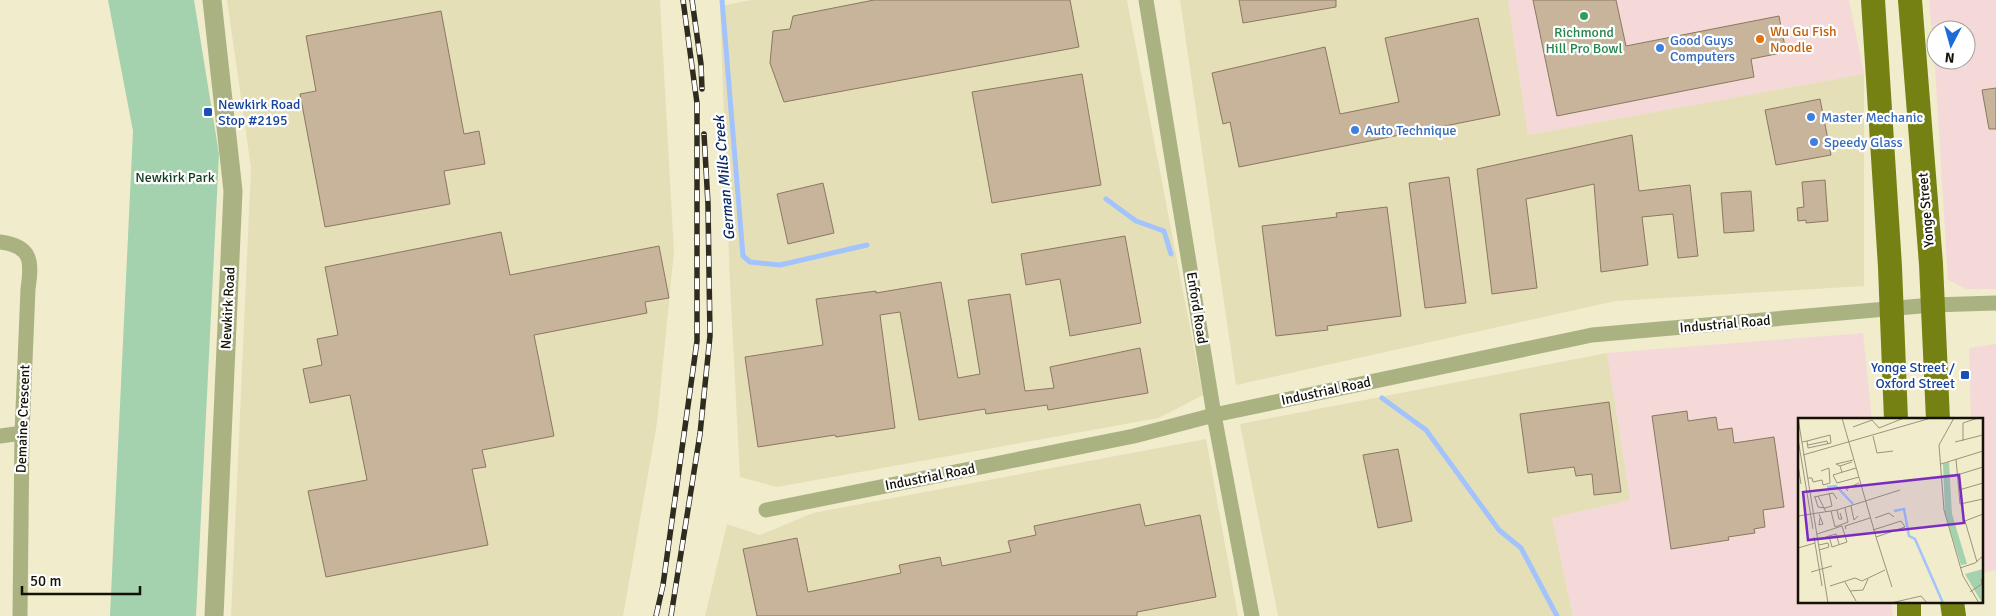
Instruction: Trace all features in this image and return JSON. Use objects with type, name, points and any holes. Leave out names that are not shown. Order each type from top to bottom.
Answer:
[{"type":"main road","points":[[1873,0],[1892,309],[1896,418]]},
{"type":"main road","name":"Yonge Street","points":[[1910,0],[1932,305],[1938,418]]},
{"type":"street","name":"Newkirk Road","points":[[212,0],[233,191],[214,616]]},
{"type":"street","name":"Enford Road","points":[[1146,0],[1214,415],[1252,616]]},
{"type":"street","name":"Demaine Crescent","points":[[0,242],[24,250],[28,255],[31,268],[28,289],[22,433],[20,616]]},
{"type":"street","name":"Industrial Road","points":[[766,510],[1134,436],[1214,415],[1592,335],[1932,305],[1996,303]]},
{"type":"street","points":[[0,436],[22,433]]},
{"type":"shaded area","points":[[227,0],[660,0],[674,252],[657,423],[623,616],[231,616],[251,168]]},
{"type":"shaded area","points":[[752,0],[1127,0],[1203,395],[1159,418],[777,487],[740,477],[730,284],[720,6]]},
{"type":"shaded area","points":[[1180,0],[1508,0],[1528,135],[1864,74],[1864,286],[1615,301],[1236,385]]},
{"type":"shaded area","points":[[1508,0],[1849,0],[1864,74],[1528,135]]},
{"type":"shaded area","points":[[1929,0],[1996,0],[1996,289],[1966,289],[1948,280],[1935,70],[1976,70],[1976,20],[1931,20]]},
{"type":"shaded area","points":[[1863,333],[1872,418],[1798,418],[1798,604],[1891,604],[1893,616],[1573,616],[1552,518],[1629,500],[1607,353]]},
{"type":"shaded area","points":[[1996,344],[1996,570],[1984,573],[1984,418],[1971,418],[1969,348]]},
{"type":"shaded area","points":[[1607,353],[1630,500],[1552,518],[1573,616],[1278,616],[1240,424]]},
{"type":"shaded area","points":[[1206,439],[1238,616],[705,616],[727,524],[760,535],[813,513]]},
{"type":"green space","name":"Newkirk Park","points":[[108,0],[194,0],[219,154],[196,616],[110,616],[133,131]]},
{"type":"building","points":[[874,0],[1070,0],[1079,47],[784,102],[770,63],[773,31],[790,29],[793,16]]},
{"type":"building","points":[[1239,0],[1336,0],[1336,7],[1243,23]]},
{"type":"building","points":[[1533,0],[1616,0],[1626,46],[1779,16],[1786,52],[1751,59],[1754,77],[1557,116]]},
{"type":"building","points":[[441,11],[464,134],[479,131],[485,164],[444,171],[450,204],[325,227],[300,94],[316,91],[306,36]]},
{"type":"building","points":[[1478,18],[1500,115],[1239,167],[1230,122],[1223,124],[1212,73],[1325,47],[1340,114],[1399,102],[1385,38]]},
{"type":"building","points":[[1082,74],[1101,185],[992,203],[972,92]]},
{"type":"building","points":[[1996,88],[1996,129],[1989,129],[1982,90]]},
{"type":"building","points":[[1820,99],[1831,155],[1776,165],[1765,110]]},
{"type":"building","points":[[1632,135],[1639,191],[1690,185],[1698,256],[1678,258],[1673,214],[1642,217],[1648,265],[1601,272],[1594,184],[1526,199],[1537,288],[1492,294],[1477,169]]},
{"type":"building","points":[[1449,177],[1466,303],[1425,308],[1409,183]]},
{"type":"building","points":[[1825,180],[1828,221],[1806,223],[1806,220],[1798,221],[1797,208],[1804,207],[1802,182]]},
{"type":"building","points":[[823,183],[834,233],[788,244],[777,194]]},
{"type":"building","points":[[1751,191],[1754,231],[1724,233],[1721,193]]},
{"type":"building","points":[[1387,207],[1401,316],[1327,326],[1328,330],[1276,336],[1262,226],[1337,217],[1336,213]]},
{"type":"building","points":[[501,232],[510,275],[659,246],[669,298],[645,302],[647,313],[534,335],[554,436],[482,450],[486,467],[472,469],[488,545],[326,577],[308,491],[367,480],[350,395],[310,403],[303,369],[322,365],[317,339],[338,335],[325,267]]},
{"type":"building","points":[[1125,236],[1141,323],[1070,336],[1060,279],[1026,285],[1021,254]]},
{"type":"building","points":[[941,282],[958,378],[980,374],[968,300],[1010,294],[1025,391],[1054,388],[1050,367],[1140,348],[1148,393],[1048,410],[1047,405],[986,414],[985,409],[919,420],[900,312],[880,315],[895,428],[758,447],[745,357],[823,345],[816,299],[876,291],[876,293]]},
{"type":"building","points":[[1609,402],[1621,492],[1594,495],[1592,474],[1576,476],[1574,467],[1528,473],[1520,414]]},
{"type":"building","points":[[1687,411],[1688,421],[1716,417],[1718,430],[1732,428],[1734,443],[1774,437],[1784,507],[1763,510],[1765,527],[1754,529],[1755,533],[1728,537],[1729,540],[1671,549],[1652,416]]},
{"type":"building","points":[[1398,449],[1412,521],[1378,528],[1363,455]]},
{"type":"building","points":[[1140,504],[1145,526],[1200,515],[1216,597],[1137,612],[1137,616],[757,616],[743,549],[797,538],[808,592],[901,573],[899,565],[940,557],[942,566],[1011,552],[1008,541],[1036,535],[1034,526]]},
{"type":"waterway","name":"German Mills Creek","points":[[722,0],[743,256],[750,262],[780,265],[867,245]]},
{"type":"waterway","name":"German Mills Creek","points":[[1106,199],[1136,221],[1164,231],[1171,254]]},
{"type":"waterway","name":"German Mills Creek","points":[[1382,398],[1426,430],[1499,530],[1521,548],[1557,616]]},
{"type":"railway","points":[[656,616],[663,585],[697,341],[697,103],[683,0]]},
{"type":"railway","points":[[692,0],[701,64],[702,89]]},
{"type":"railway","points":[[671,616],[700,434],[710,336],[708,204],[704,134]]},
{"type":"place","name":"Richmond Hill Pro Bowl","points":[[1584,16]]},
{"type":"place","name":"Wu Gu Fish Noodle","points":[[1760,39]]},
{"type":"place","name":"Good Guys Computers","points":[[1660,48]]},
{"type":"place","name":"Newkirk Road Stop #2195","points":[[208,112]]},
{"type":"place","name":"Master Mechanic","points":[[1811,117]]},
{"type":"place","name":"Auto Technique","points":[[1355,130]]},
{"type":"place","name":"Speedy Glass","points":[[1814,142]]},
{"type":"place","name":"Yonge Street / Oxford Street","points":[[1965,375]]}]
